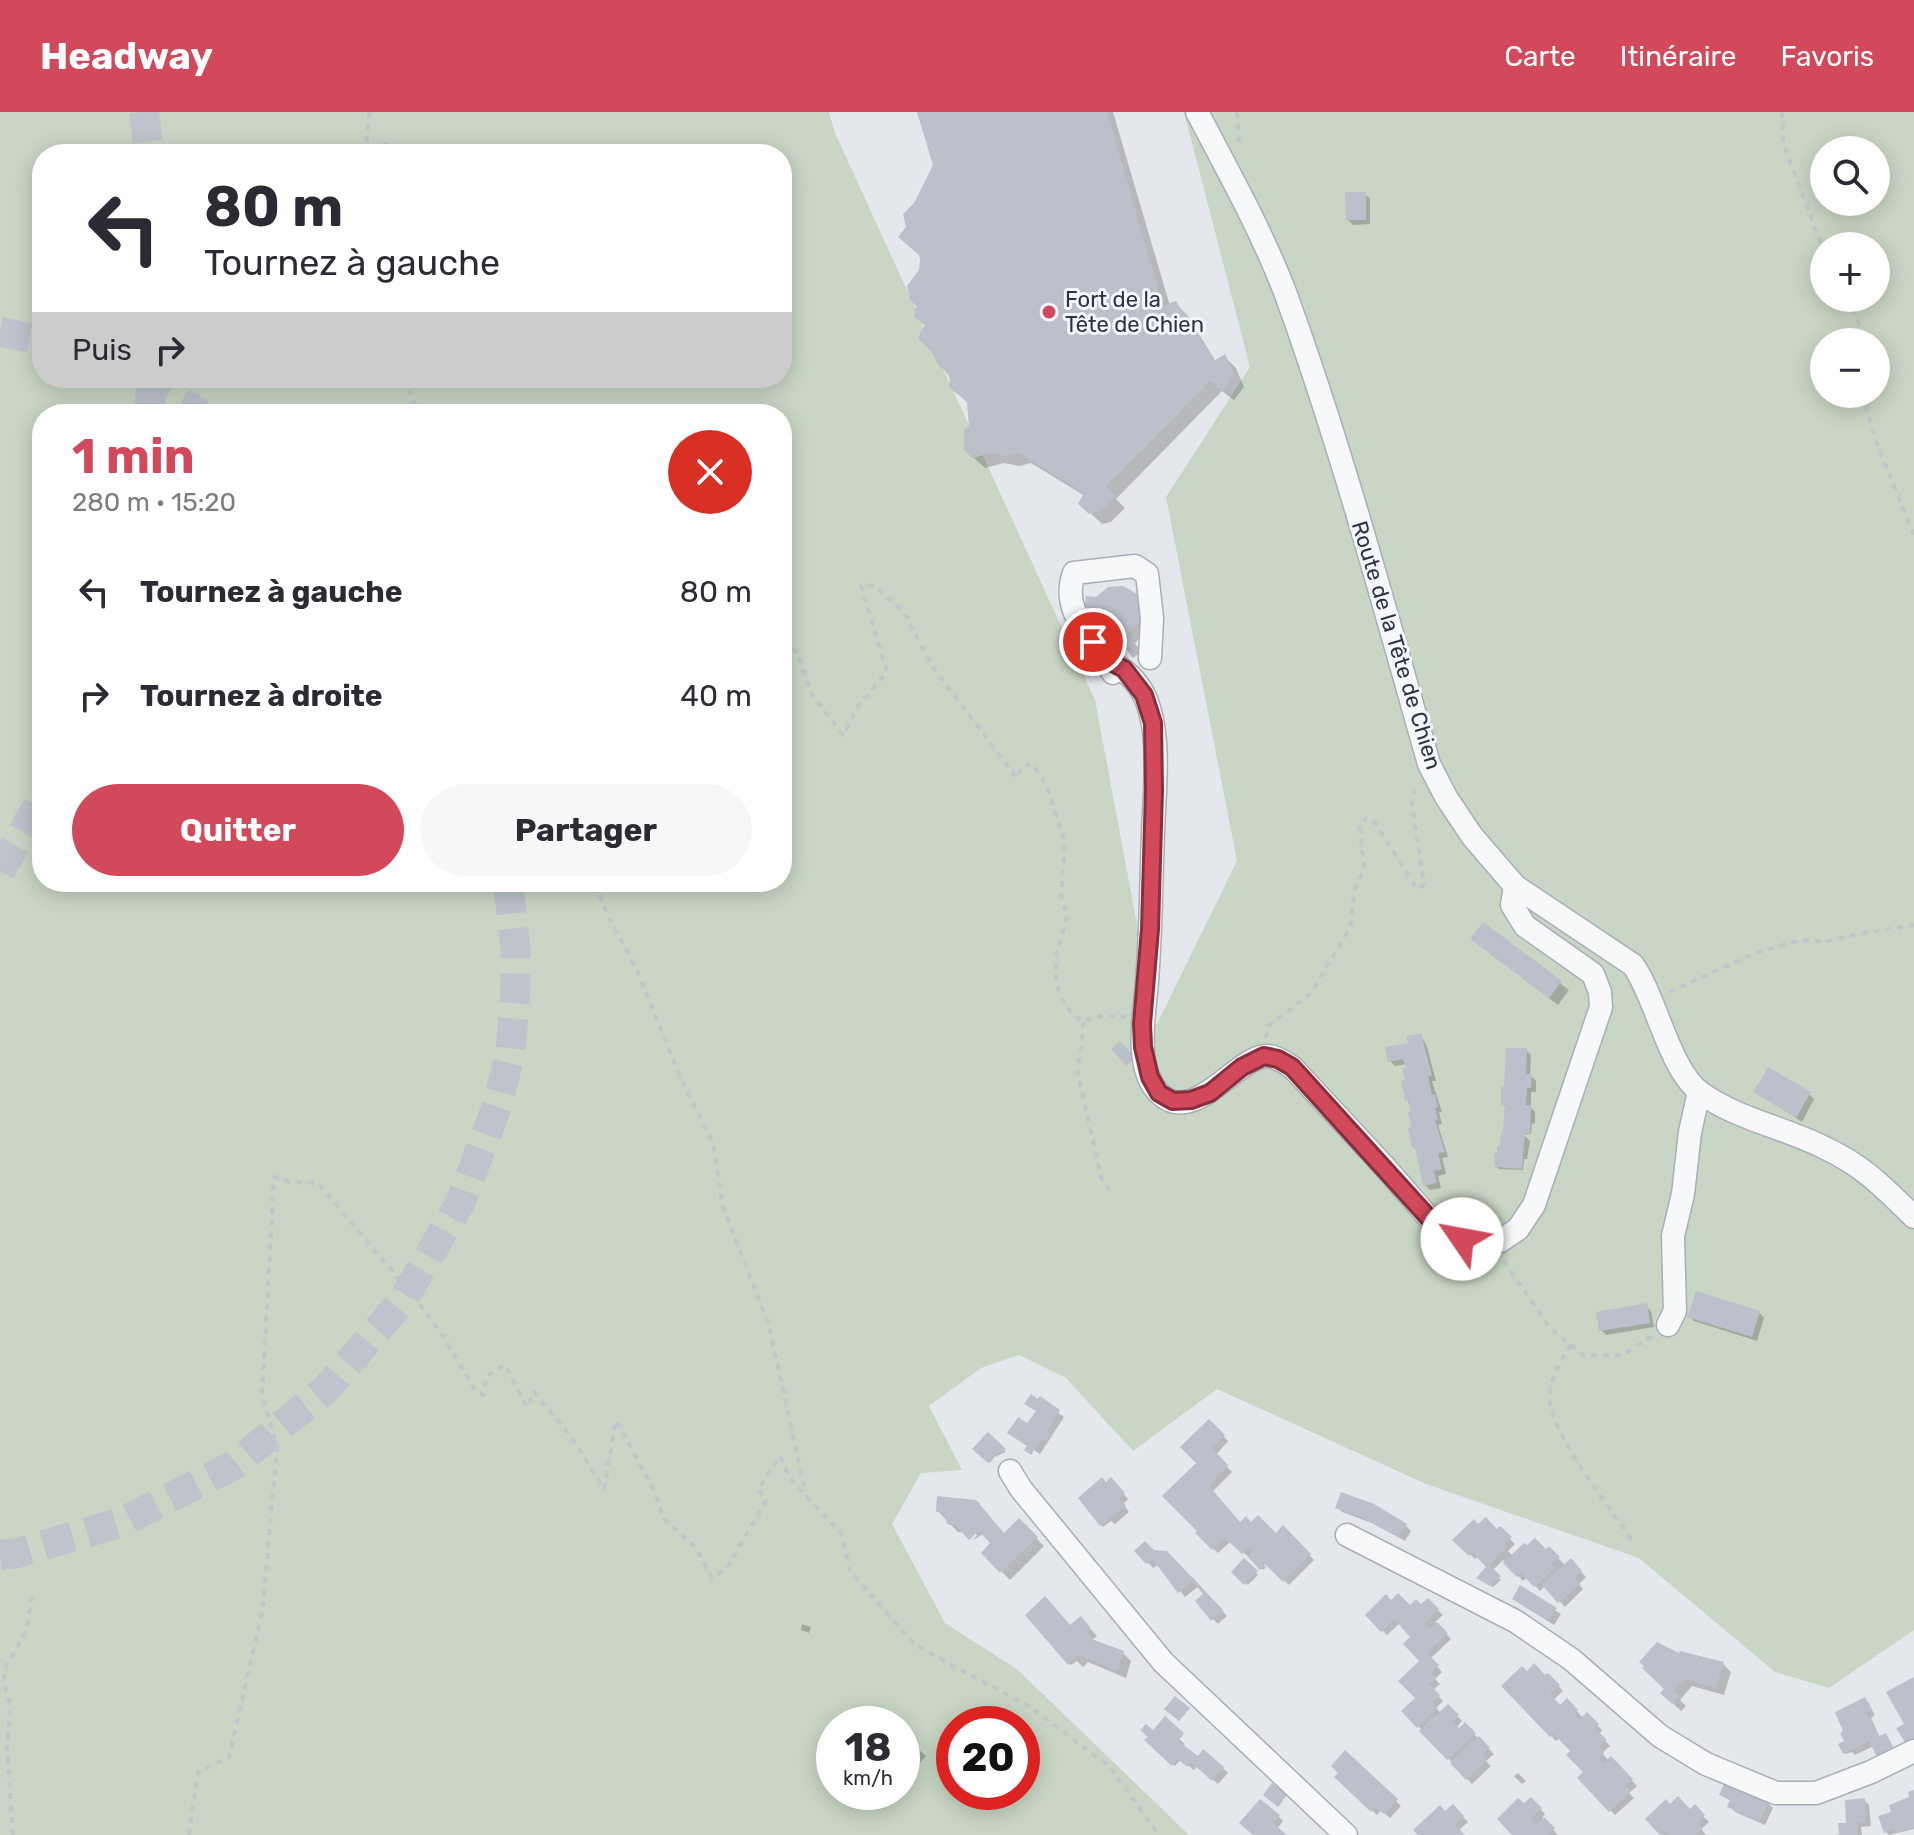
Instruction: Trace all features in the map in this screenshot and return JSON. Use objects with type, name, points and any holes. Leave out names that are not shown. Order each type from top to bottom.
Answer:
[{"type":"street","name":"Route de la Tête de Chien","points":[[1197,112],[1235,182],[1284,291],[1362,529],[1429,764],[1446,797],[1472,836],[1515,886],[1633,965],[1652,999],[1679,1065],[1699,1092],[1740,1113],[1822,1146],[1864,1169],[1914,1217]]},
{"type":"street","points":[[1150,658],[1152,618],[1147,574],[1135,566],[1074,573],[1068,589],[1079,624],[1107,660],[1124,669],[1144,695],[1153,723],[1150,929],[1142,1024],[1143,1047],[1150,1077],[1159,1093],[1173,1101],[1191,1100],[1210,1093],[1242,1067],[1264,1056],[1278,1059],[1292,1067],[1437,1227],[1470,1241],[1500,1241],[1518,1229],[1534,1205],[1601,1007],[1600,992],[1593,974],[1525,926],[1512,905],[1515,886]]},
{"type":"street","points":[[1668,1325],[1675,1311],[1673,1236],[1699,1092]]},
{"type":"street","points":[[1010,1471],[1021,1489],[1163,1662],[1346,1835]]},
{"type":"street","points":[[1347,1535],[1515,1621],[1571,1659],[1660,1736],[1706,1764],[1776,1793],[1816,1793],[1914,1751]]},
{"type":"path","points":[[367,144],[369,112]]},
{"type":"path","points":[[1782,112],[1784,146],[1816,232]]},
{"type":"path","points":[[1866,408],[1914,536]]},
{"type":"path","points":[[792,648],[811,693],[843,735],[858,706],[887,672],[861,586],[874,585],[904,612],[932,666],[1017,778],[1022,766],[1033,764],[1047,787],[1065,843],[1061,895],[1067,917],[1056,956],[1056,983],[1072,1014],[1083,1022]]},
{"type":"path","points":[[1264,1056],[1268,1026],[1311,993],[1350,928],[1355,888],[1364,869],[1360,827],[1366,818],[1376,824],[1416,888],[1424,885],[1412,804],[1418,776],[1429,764]]},
{"type":"path","points":[[598,892],[636,968],[681,1079],[713,1143],[722,1204],[769,1325],[805,1494]]},
{"type":"path","points":[[1652,999],[1756,953],[1800,940],[1824,942],[1914,925]]},
{"type":"path","points":[[1083,1022],[1095,1016],[1126,1017],[1142,1024]]},
{"type":"path","points":[[1083,1022],[1077,1069],[1101,1177],[1112,1195]]},
{"type":"path","points":[[189,1835],[198,1772],[229,1757],[263,1608],[277,1446],[262,1396],[274,1177],[290,1182],[318,1183],[419,1303],[475,1390],[483,1395],[487,1376],[505,1365],[527,1407],[534,1392],[572,1438],[604,1489],[616,1420],[655,1492],[664,1519],[696,1548],[712,1578],[726,1569],[766,1501],[758,1489],[780,1456],[790,1479],[841,1533],[850,1571],[915,1645],[1030,1707],[1109,1766],[1159,1835]]},
{"type":"path","points":[[1500,1241],[1507,1270],[1550,1328],[1583,1355],[1623,1355],[1668,1325]]},
{"type":"path","points":[[1571,1345],[1556,1367],[1550,1399],[1561,1433],[1576,1462],[1592,1480],[1633,1541]]},
{"type":"path","points":[[13,1835],[7,1749],[10,1703],[4,1670],[26,1631],[32,1595]]},
{"type":"green space","points":[[0,112],[829,112],[835,133],[1095,700],[1156,1026],[1237,861],[1166,497],[1250,367],[1184,112],[1914,112],[1914,1630],[1829,1688],[1775,1672],[1639,1558],[1426,1484],[1217,1389],[1133,1451],[1066,1378],[1019,1355],[981,1368],[929,1406],[962,1470],[921,1473],[892,1524],[945,1623],[1018,1670],[1189,1835],[0,1835]]},
{"type":"building","name":"Fort de la Tête de Chien","points":[[917,112],[1107,112],[1163,306],[1176,301],[1214,361],[1225,354],[1234,374],[1222,391],[1210,381],[1106,486],[1116,496],[1100,511],[1089,514],[1078,504],[1084,493],[1019,453],[1007,456],[992,453],[972,458],[964,449],[964,429],[969,426],[967,402],[949,387],[947,370],[940,368],[931,351],[918,338],[925,325],[914,317],[916,306],[910,300],[907,286],[919,270],[920,260],[919,255],[898,237],[906,227],[903,214],[914,203],[933,165]]},
{"type":"building","points":[[1345,192],[1366,192],[1366,220],[1346,220]]},
{"type":"building","points":[[1123,586],[1137,594],[1142,602],[1142,619],[1128,634],[1134,643],[1124,651],[1113,635],[1102,630],[1093,617],[1083,616],[1086,596],[1096,597],[1108,587]]},
{"type":"building","points":[[1483,922],[1562,981],[1549,998],[1470,939]]},
{"type":"building","points":[[1421,1033],[1432,1076],[1428,1076],[1432,1095],[1435,1094],[1438,1107],[1435,1108],[1438,1120],[1435,1120],[1445,1152],[1438,1153],[1442,1169],[1434,1171],[1437,1183],[1423,1186],[1408,1128],[1411,1127],[1409,1101],[1405,1101],[1401,1081],[1405,1079],[1402,1068],[1406,1068],[1403,1059],[1388,1062],[1385,1047],[1408,1043],[1406,1036]]},
{"type":"building","points":[[1120,1041],[1135,1058],[1126,1066],[1111,1049]]},
{"type":"building","points":[[1506,1048],[1527,1048],[1526,1074],[1532,1074],[1526,1105],[1531,1105],[1530,1133],[1525,1133],[1522,1169],[1495,1167],[1494,1153],[1500,1146],[1503,1132],[1505,1105],[1501,1105],[1501,1087],[1504,1087]]},
{"type":"building","points":[[1768,1067],[1811,1092],[1796,1118],[1753,1092]]},
{"type":"building","points":[[1696,1291],[1760,1311],[1752,1337],[1687,1317]]},
{"type":"building","points":[[1647,1303],[1650,1323],[1599,1331],[1596,1312]]},
{"type":"building","points":[[1031,1394],[1038,1399],[1040,1396],[1060,1410],[1047,1431],[1051,1434],[1046,1442],[1042,1439],[1031,1455],[1024,1450],[1027,1446],[1007,1433],[1018,1417],[1027,1423],[1036,1411],[1024,1404]]},
{"type":"building","points":[[1209,1419],[1225,1435],[1212,1448],[1228,1465],[1209,1486],[1240,1522],[1246,1516],[1251,1522],[1258,1515],[1276,1533],[1283,1525],[1311,1554],[1283,1582],[1265,1564],[1260,1570],[1248,1557],[1253,1552],[1249,1547],[1242,1554],[1225,1538],[1212,1550],[1162,1496],[1196,1463],[1180,1447]]},
{"type":"building","points":[[988,1432],[1006,1449],[993,1456],[988,1463],[972,1449]]},
{"type":"building","points":[[1102,1477],[1106,1482],[1111,1477],[1125,1493],[1119,1498],[1126,1506],[1100,1526],[1078,1498]]},
{"type":"building","points":[[1341,1492],[1374,1504],[1407,1524],[1399,1537],[1335,1508]]},
{"type":"building","points":[[937,1496],[976,1500],[1004,1533],[1019,1518],[1038,1537],[1000,1573],[981,1553],[990,1543],[979,1531],[969,1540],[956,1526],[947,1524],[944,1513],[936,1512]]},
{"type":"building","points":[[1486,1517],[1497,1529],[1500,1526],[1512,1537],[1504,1545],[1507,1547],[1489,1565],[1501,1576],[1490,1586],[1476,1578],[1486,1567],[1472,1552],[1469,1556],[1452,1540],[1474,1519],[1478,1524]]},
{"type":"building","points":[[1535,1538],[1560,1557],[1552,1564],[1555,1567],[1534,1587],[1521,1573],[1517,1577],[1503,1563],[1524,1543],[1527,1545]]},
{"type":"building","points":[[1145,1541],[1154,1550],[1167,1551],[1223,1610],[1211,1621],[1195,1601],[1203,1594],[1193,1582],[1178,1593],[1153,1560],[1146,1564],[1134,1551]]},
{"type":"building","points":[[1244,1558],[1258,1571],[1244,1585],[1231,1572]]},
{"type":"building","points":[[1571,1558],[1582,1571],[1575,1578],[1580,1583],[1558,1603],[1542,1585]]},
{"type":"building","points":[[1520,1585],[1557,1608],[1548,1621],[1512,1599]]},
{"type":"building","points":[[1398,1593],[1410,1605],[1416,1599],[1421,1604],[1428,1598],[1439,1609],[1424,1623],[1430,1629],[1437,1622],[1448,1633],[1427,1653],[1439,1665],[1431,1673],[1436,1678],[1429,1684],[1440,1695],[1433,1702],[1438,1707],[1417,1728],[1401,1711],[1415,1698],[1398,1681],[1419,1661],[1403,1644],[1410,1637],[1394,1619],[1381,1632],[1365,1615],[1386,1594],[1391,1600]]},
{"type":"building","points":[[1045,1596],[1070,1625],[1081,1616],[1090,1627],[1086,1630],[1094,1640],[1124,1651],[1117,1671],[1079,1655],[1068,1665],[1025,1615]]},
{"type":"building","points":[[1657,1642],[1679,1653],[1724,1662],[1716,1688],[1684,1679],[1673,1691],[1680,1696],[1672,1704],[1660,1693],[1664,1689],[1639,1662]]},
{"type":"building","points":[[1534,1663],[1560,1685],[1550,1694],[1560,1705],[1567,1698],[1578,1710],[1575,1714],[1580,1719],[1587,1712],[1599,1724],[1595,1728],[1607,1740],[1599,1747],[1604,1753],[1598,1758],[1603,1763],[1611,1756],[1633,1779],[1626,1786],[1630,1792],[1609,1812],[1577,1778],[1583,1772],[1566,1755],[1570,1751],[1554,1734],[1550,1737],[1501,1686],[1522,1666],[1527,1671]]},
{"type":"building","points":[[1914,1677],[1914,1740],[1906,1744],[1896,1728],[1904,1724],[1886,1692]]},
{"type":"building","points":[[1175,1696],[1190,1708],[1179,1721],[1164,1709]]},
{"type":"building","points":[[1865,1697],[1872,1709],[1867,1713],[1879,1736],[1886,1733],[1894,1749],[1877,1757],[1869,1741],[1843,1754],[1838,1744],[1844,1741],[1835,1712]]},
{"type":"building","points":[[1448,1704],[1459,1715],[1452,1721],[1459,1728],[1465,1722],[1476,1733],[1447,1760],[1419,1731]]},
{"type":"building","points":[[1165,1716],[1184,1733],[1178,1741],[1198,1756],[1203,1749],[1224,1767],[1212,1781],[1191,1762],[1187,1767],[1178,1759],[1172,1766],[1144,1740],[1148,1737],[1140,1730],[1146,1724],[1153,1730]]},
{"type":"building","points":[[1479,1736],[1490,1748],[1483,1754],[1488,1759],[1466,1780],[1450,1763]]},
{"type":"building","points":[[1345,1750],[1398,1799],[1384,1814],[1375,1807],[1371,1812],[1334,1777],[1338,1773],[1331,1766]]},
{"type":"building","points":[[1725,1782],[1769,1801],[1760,1821],[1727,1807],[1730,1800],[1719,1795]]},
{"type":"building","points":[[1272,1783],[1287,1795],[1278,1807],[1263,1795]]},
{"type":"building","points":[[1914,1790],[1914,1827],[1884,1833],[1878,1816],[1891,1812],[1889,1805],[1909,1797],[1908,1792]]},
{"type":"building","points":[[1678,1796],[1690,1809],[1695,1804],[1705,1815],[1698,1823],[1703,1828],[1696,1835],[1669,1835],[1666,1832],[1660,1835],[1645,1819],[1666,1799],[1670,1804]]},
{"type":"building","points":[[1531,1797],[1542,1808],[1531,1818],[1537,1824],[1544,1817],[1555,1828],[1548,1835],[1512,1835],[1497,1819],[1518,1798],[1524,1803]]},
{"type":"building","points":[[1865,1798],[1866,1822],[1857,1822],[1858,1835],[1839,1835],[1838,1823],[1846,1823],[1845,1800]]},
{"type":"building","points":[[1260,1799],[1280,1815],[1273,1823],[1287,1835],[1253,1835],[1239,1823]]},
{"type":"building","points":[[1453,1804],[1464,1816],[1455,1824],[1465,1835],[1418,1835],[1413,1830],[1440,1805],[1445,1811]]},
{"type":"tunnel","points":[[144,112],[148,144]]},
{"type":"tunnel","points":[[0,332],[32,338]]},
{"type":"tunnel","points":[[150,404],[151,388]]},
{"type":"tunnel","points":[[159,388],[184,404]]},
{"type":"tunnel","points":[[0,871],[32,816]]},
{"type":"tunnel","points":[[0,1555],[17,1553],[122,1522],[234,1465],[326,1389],[403,1300],[461,1201],[497,1106],[510,1054],[515,1001],[516,953],[509,892]]},
{"type":"place","name":"Fort de la Tête de Chien","points":[[1049,312]]},
{"type":"route","points":[[1093,642],[1107,660],[1124,669],[1144,695],[1153,723],[1150,929],[1142,1024],[1143,1047],[1150,1077],[1159,1093],[1173,1101],[1191,1100],[1210,1093],[1242,1067],[1264,1056],[1278,1059],[1292,1067],[1437,1227],[1462,1239]]}]
